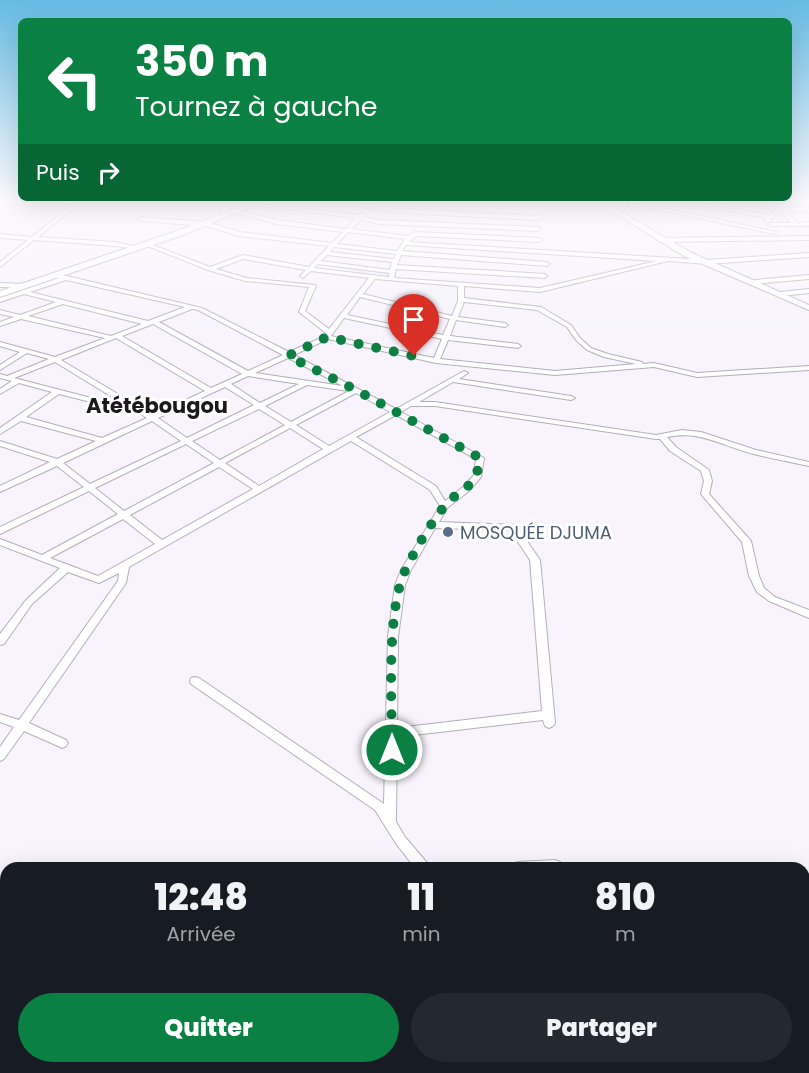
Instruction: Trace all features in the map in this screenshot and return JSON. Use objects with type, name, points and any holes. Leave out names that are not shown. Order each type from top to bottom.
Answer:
[{"type":"main road","points":[[0,294],[23,289],[54,275],[130,250]]},
{"type":"street","points":[[0,265],[19,250]]},
{"type":"street","points":[[161,250],[247,280],[313,286],[302,312],[328,335],[436,361],[555,373],[654,365]]},
{"type":"street","points":[[303,276],[329,250]]},
{"type":"street","points":[[377,250],[547,264]]},
{"type":"street","points":[[393,270],[399,250]]},
{"type":"street","points":[[524,250],[707,262],[809,255]]},
{"type":"street","points":[[682,250],[809,308]]},
{"type":"street","points":[[539,308],[549,252]]},
{"type":"street","points":[[326,253],[461,284],[542,290],[670,260]]},
{"type":"street","points":[[210,269],[243,257],[373,277],[393,270]]},
{"type":"street","points":[[317,262],[393,270],[545,276]]},
{"type":"street","points":[[54,275],[200,309],[480,458],[478,475],[466,489],[444,506],[406,570],[400,585],[393,637],[390,824]]},
{"type":"street","points":[[2,486],[104,441],[148,416],[211,391],[288,356],[328,335],[373,277]]},
{"type":"street","points":[[755,282],[809,277]]},
{"type":"street","points":[[0,300],[23,289],[65,278]]},
{"type":"street","points":[[781,294],[788,291],[792,279]]},
{"type":"street","points":[[436,361],[461,300],[461,284]]},
{"type":"street","points":[[0,285],[150,322],[248,374],[356,390]]},
{"type":"street","points":[[781,294],[809,291]]},
{"type":"street","points":[[358,295],[454,318],[506,325]]},
{"type":"street","points":[[461,300],[539,308],[569,326],[588,349],[606,356],[697,375],[809,368]]},
{"type":"street","points":[[0,324],[63,302]]},
{"type":"street","points":[[4,377],[191,308]]},
{"type":"street","points":[[0,312],[113,336],[211,391]]},
{"type":"street","points":[[342,316],[446,338],[518,346]]},
{"type":"street","points":[[0,344],[55,359],[148,416],[258,489]]},
{"type":"street","points":[[0,368],[26,351]]},
{"type":"street","points":[[0,542],[99,579],[464,373]]},
{"type":"street","points":[[4,377],[148,416]]},
{"type":"street","points":[[452,380],[571,398]]},
{"type":"street","points":[[0,392],[17,381]]},
{"type":"street","points":[[0,531],[306,383]]},
{"type":"street","points":[[225,384],[328,449]]},
{"type":"street","points":[[43,558],[356,390]]},
{"type":"street","points":[[0,432],[58,391]]},
{"type":"street","points":[[411,404],[435,404],[662,436],[682,432],[701,434],[754,452],[809,464]]},
{"type":"street","points":[[20,418],[104,441]]},
{"type":"street","points":[[662,436],[673,449],[705,470],[708,481],[705,494],[746,541],[754,576],[760,590],[772,599],[809,614]]},
{"type":"street","points":[[350,437],[433,488],[444,506]]},
{"type":"street","points":[[2,446],[57,462],[161,544]]},
{"type":"street","points":[[392,734],[548,719],[535,560],[513,527],[432,525]]},
{"type":"street","points":[[0,756],[123,581],[125,565]]},
{"type":"street","points":[[0,641],[29,602],[67,567]]},
{"type":"street","points":[[195,681],[379,806],[418,862]]},
{"type":"street","points":[[0,718],[62,743]]},
{"type":"place","name":"MOSQUÉE DJUMA","points":[[448,532]]},
{"type":"district","name":"Atétébougou","points":[[157,405]]},
{"type":"route","points":[[392,750],[393,637],[400,585],[406,570],[444,506],[466,489],[478,475],[480,458],[356,390],[288,356],[327,337],[414,356]]}]
